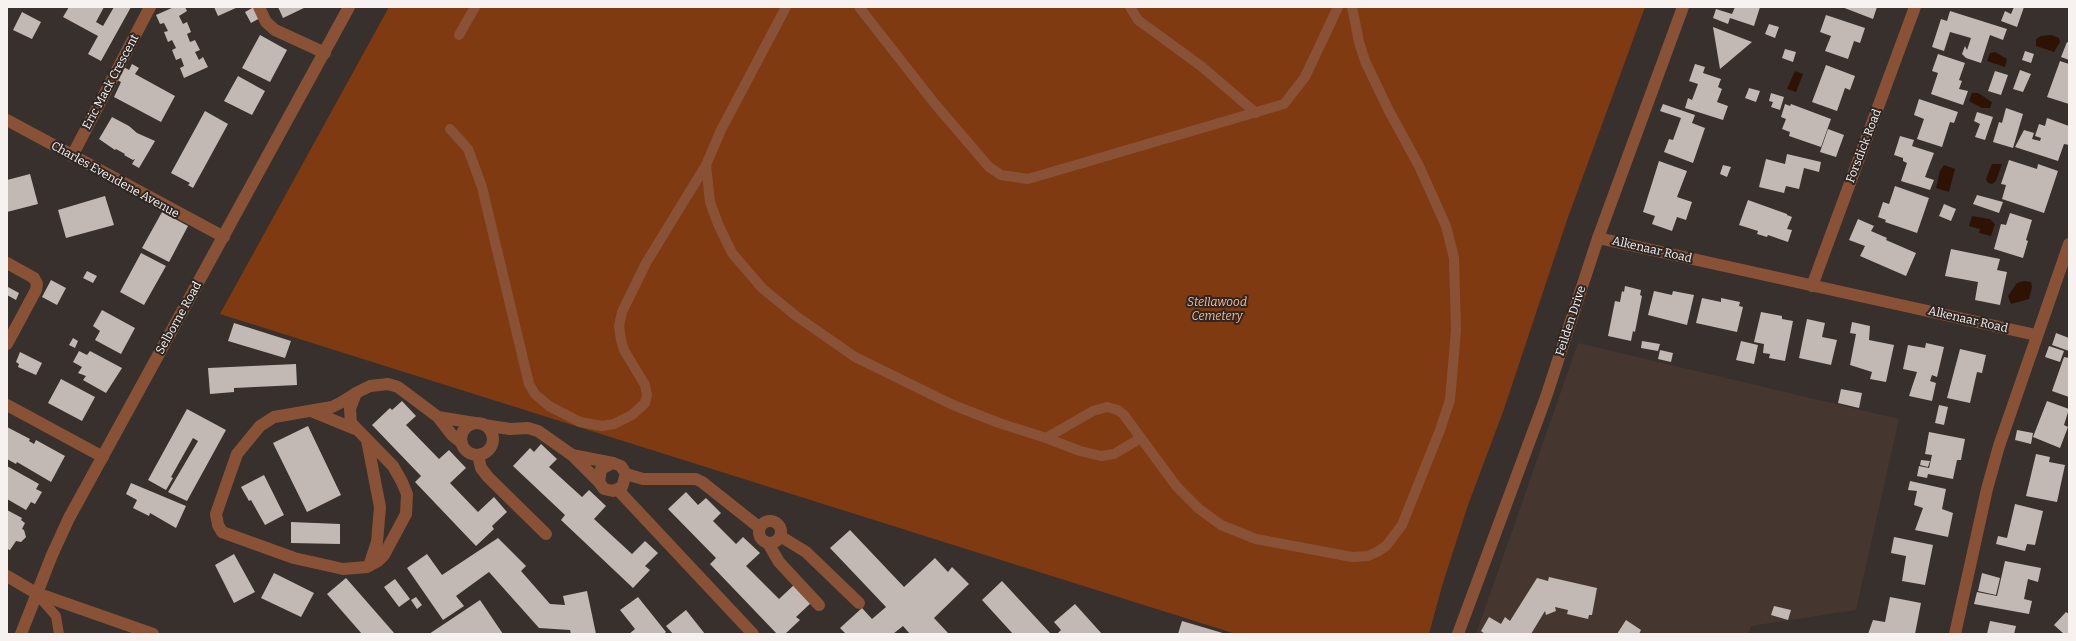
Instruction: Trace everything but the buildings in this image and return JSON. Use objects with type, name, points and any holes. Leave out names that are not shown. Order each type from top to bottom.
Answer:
[{"type":"street","name":"Eric Mack Crescent","points":[[72,156],[150,7]]},
{"type":"street","points":[[259,7],[266,22],[275,30],[325,53]]},
{"type":"street","name":"Selborne Road","points":[[21,634],[36,593],[69,518],[349,7]]},
{"type":"street","name":"Feilden Drive","points":[[1458,634],[1546,397],[1598,238],[1683,7]]},
{"type":"street","name":"Forsdick Road","points":[[1812,286],[1915,7]]},
{"type":"street","name":"Charles Evendene Avenue","points":[[7,120],[224,237]]},
{"type":"street","name":"Alkenaar Road","points":[[1598,238],[2036,335]]},
{"type":"street","points":[[1955,634],[1987,488],[1999,446],[2036,335],[2069,244]]},
{"type":"street","points":[[7,263],[34,278],[37,284],[36,290],[7,344]]},
{"type":"street","points":[[356,393],[350,414],[350,423],[397,472],[402,482],[407,500],[406,514],[384,555],[369,566],[343,570],[294,558],[222,532],[218,525],[216,514],[237,454],[260,426],[274,417],[332,407],[356,393],[378,384],[398,387],[438,418],[452,435],[462,443],[466,451],[478,455],[487,451],[492,444],[510,429]]},
{"type":"street","points":[[7,404],[103,457]]},
{"type":"street","points":[[310,410],[355,429]]},
{"type":"street","points":[[438,418],[510,429],[528,428],[538,431],[572,455],[604,489],[613,491],[620,488],[645,484],[655,480]]},
{"type":"street","points":[[462,443],[464,430],[480,424]]},
{"type":"street","points":[[480,424],[493,435],[492,444]]},
{"type":"street","points":[[366,440],[380,507],[377,542],[369,566]]},
{"type":"street","points":[[478,455],[481,468],[488,477],[546,534]]},
{"type":"street","points":[[572,455],[621,466],[626,474],[655,480],[688,478],[702,482],[760,528]]},
{"type":"street","points":[[599,482],[601,469],[612,463]]},
{"type":"street","points":[[620,488],[626,474]]},
{"type":"street","points":[[620,488],[753,634]]},
{"type":"street","points":[[768,543],[773,542],[780,536],[780,527],[772,521],[763,524],[760,528],[760,537],[768,543],[779,562],[819,605]]},
{"type":"street","points":[[780,536],[806,552],[859,603]]},
{"type":"street","points":[[7,576],[36,593],[153,634]]},
{"type":"lane","points":[[459,35],[475,7]]},
{"type":"lane","points":[[450,129],[468,149],[482,187],[529,384],[535,394],[549,406],[580,422],[602,426],[614,424],[632,415],[645,402],[647,395],[646,385],[624,350],[619,326],[622,312],[646,263],[706,165],[721,130],[786,7]]},
{"type":"lane","points":[[859,7],[968,144],[989,167],[1001,175],[1028,179],[1046,175],[1138,146],[1284,104],[1294,94],[1305,77],[1338,7]]},
{"type":"lane","points":[[1130,7],[1138,20],[1201,66],[1256,113]]},
{"type":"lane","points":[[1046,438],[1088,413],[1107,407],[1121,412],[1177,487],[1204,512],[1221,525],[1256,539],[1352,557],[1368,556],[1386,546],[1402,525],[1440,430],[1450,400],[1456,331],[1454,258],[1446,226],[1432,193],[1365,61],[1359,42],[1352,7]]},
{"type":"lane","points":[[706,165],[710,202],[718,224],[732,253],[762,288],[796,316],[862,360],[953,406],[1080,451],[1101,456],[1114,454],[1141,438]]},
{"type":"lane","points":[[36,593],[56,616],[59,634]]},
{"type":"shaded area","points":[[2051,35],[2059,38],[2060,42],[2054,52],[2036,46],[2036,39],[2041,36]]},
{"type":"shaded area","points":[[1995,52],[2007,59],[2005,67],[1987,61],[1990,53]]},
{"type":"shaded area","points":[[1795,71],[1803,74],[1796,92],[1787,89]]},
{"type":"shaded area","points":[[1972,93],[1978,93],[1992,102],[1990,108],[1982,108],[1969,101]]},
{"type":"shaded area","points":[[1992,164],[2002,164],[1996,181],[1992,184],[1988,183],[1986,179]]},
{"type":"shaded area","points":[[1944,165],[1955,169],[1949,192],[1936,188],[1940,171]]},
{"type":"shaded area","points":[[1972,216],[1990,219],[1995,224],[1991,236],[1979,233],[1980,229],[1969,226]]},
{"type":"shaded area","points":[[2024,281],[2031,282],[2032,287],[2029,299],[2011,304],[2008,296],[2017,283]]},
{"type":"shaded area","points":[[1578,343],[1899,419],[1856,610],[1751,626],[1748,634],[1476,634]]},
{"type":"green space","name":"Stellawood Cemetery","points":[[389,7],[1645,7],[1567,220],[1504,409],[1468,505],[1442,586],[1429,634],[1236,634],[220,314]]}]
